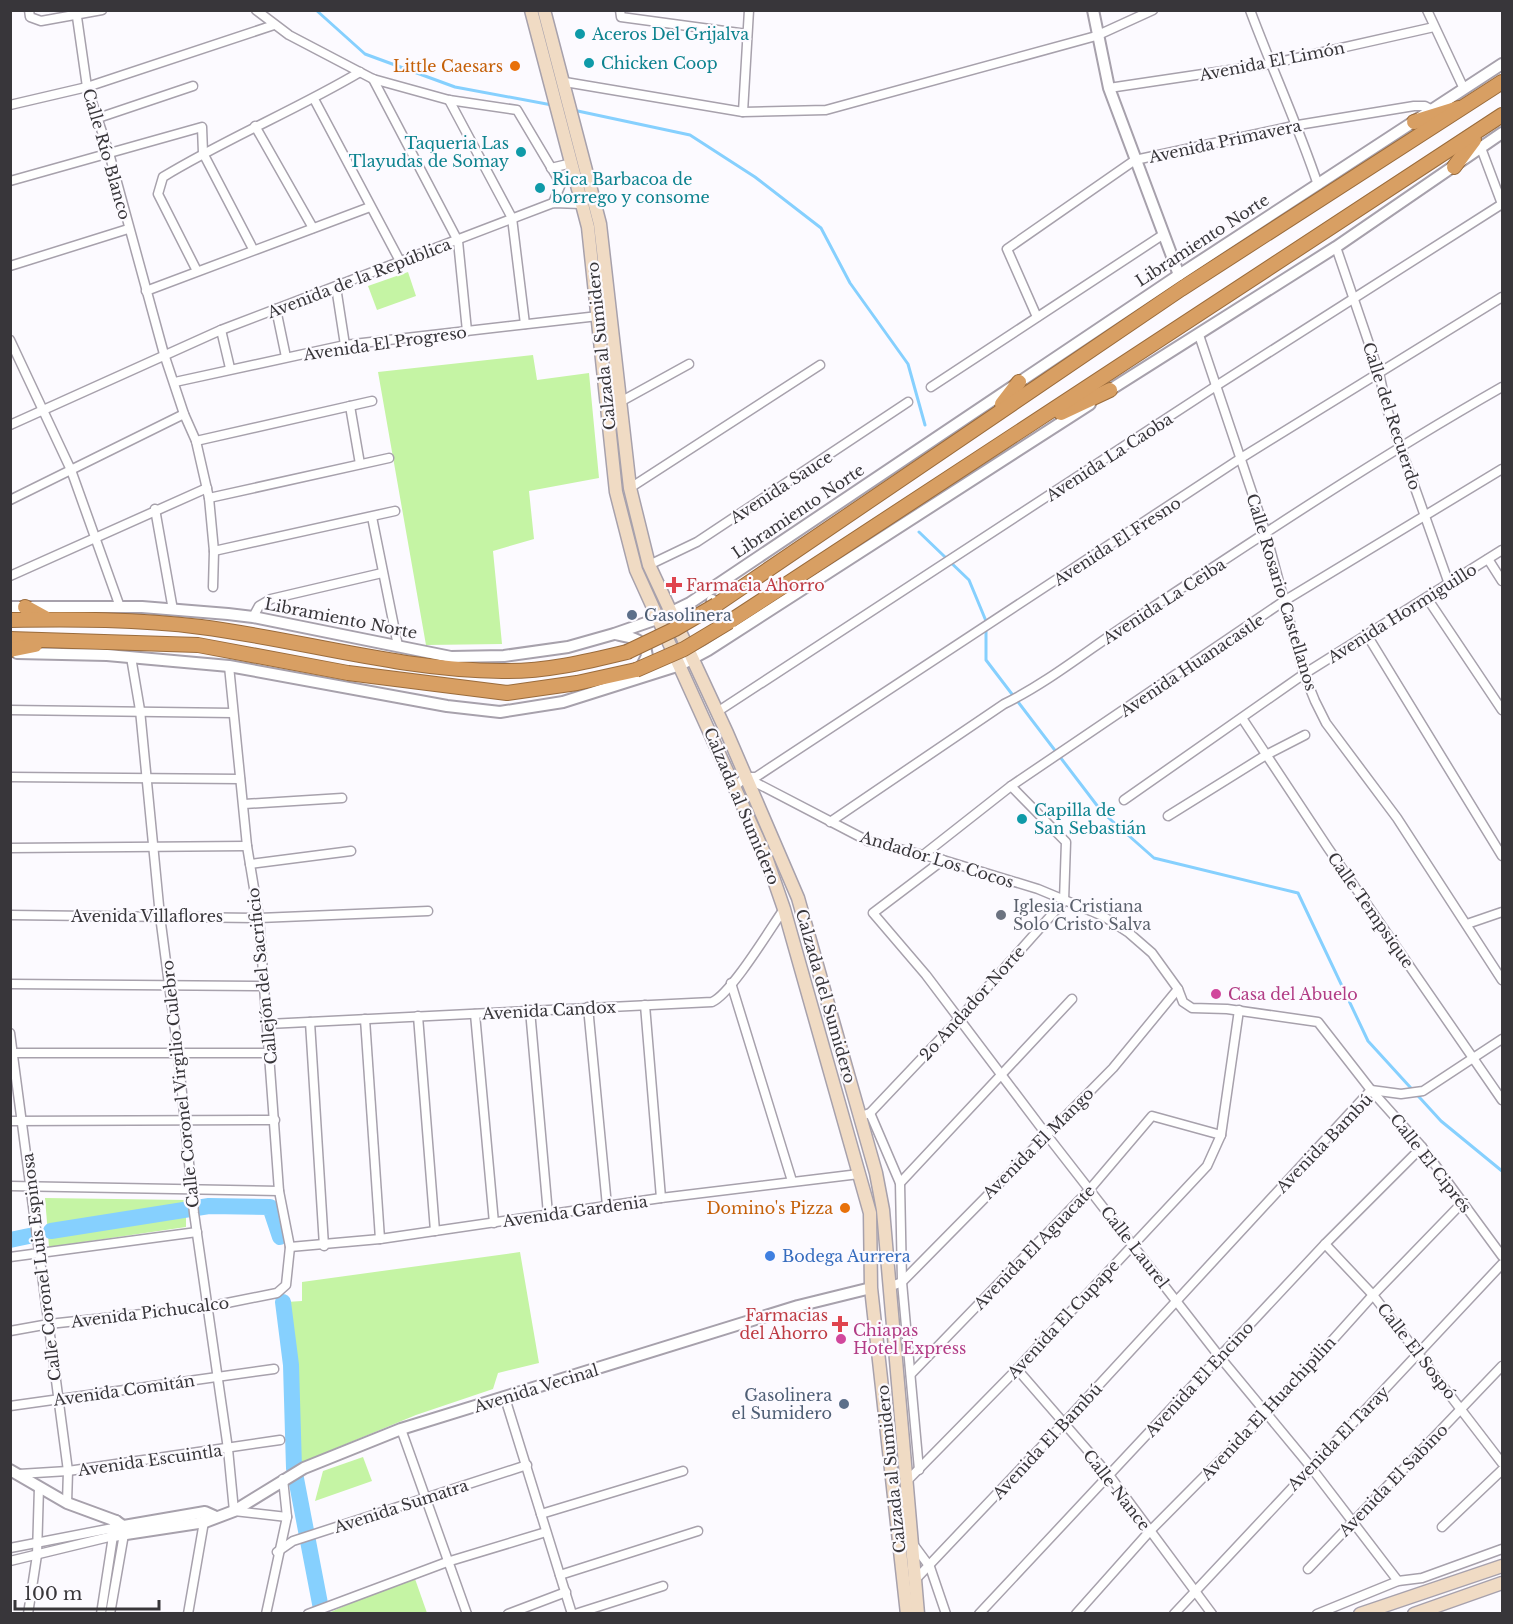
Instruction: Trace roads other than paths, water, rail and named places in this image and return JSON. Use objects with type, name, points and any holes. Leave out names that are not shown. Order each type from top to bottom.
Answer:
[{"type":"highway","name":"Libramiento Norte","points":[[10,620],[143,621],[202,627],[451,669],[504,671],[572,665],[627,652],[675,629],[716,605],[1181,289],[1503,82]]},
{"type":"highway","points":[[1414,122],[1467,106]]},
{"type":"highway","points":[[10,639],[198,645],[348,673],[507,693],[588,681],[636,670],[684,649],[729,622],[1503,115]]},
{"type":"highway","points":[[1454,166],[1487,126]]},
{"type":"highway","points":[[994,415],[1019,382]]},
{"type":"highway","points":[[1013,436],[1110,390]]},
{"type":"highway","points":[[18,607],[46,620]]},
{"type":"highway","points":[[10,651],[56,640]]},
{"type":"main road","name":"Calzada al Sumidero","points":[[531,10],[582,204],[596,242],[598,316],[616,492],[636,570],[766,857],[784,909],[870,1213],[871,1288],[907,1614]]},
{"type":"main road","points":[[544,10],[565,83]]},
{"type":"main road","name":"Calzada del Sumidero","points":[[565,83],[593,188],[596,242],[620,402],[630,488],[649,565],[717,712],[798,898],[833,1021],[865,1115],[883,1210],[918,1614]]},
{"type":"main road","points":[[816,1024],[833,1021]]},
{"type":"main road","points":[[894,1507],[907,1505]]},
{"type":"main road","points":[[1363,1613],[1503,1566]]},
{"type":"main road","points":[[1413,1614],[1503,1583]]},
{"type":"street","points":[[30,14],[40,21],[102,10]]},
{"type":"street","points":[[256,10],[274,25],[373,79],[449,100],[517,110],[561,184]]},
{"type":"street","points":[[620,10],[621,17],[747,34]]},
{"type":"street","points":[[743,112],[749,10]]},
{"type":"street","points":[[1093,10],[1096,36],[1109,88],[1179,275]]},
{"type":"street","points":[[565,83],[743,112],[826,110],[1096,36],[1153,10]]},
{"type":"street","points":[[1250,10],[1270,64],[1298,125],[1318,185]]},
{"type":"street","points":[[1427,10],[1464,89]]},
{"type":"street","name":"Calle Río Blanco","points":[[76,13],[87,87],[109,153],[164,354]]},
{"type":"street","points":[[10,105],[87,87],[274,25]]},
{"type":"street","name":"Avenida El Limón","points":[[1109,88],[1270,64],[1434,27]]},
{"type":"street","name":"Libramiento Norte","points":[[18,607],[120,607],[253,617],[451,657],[504,656],[568,647],[657,619],[716,586],[1179,275],[1503,64]]},
{"type":"street","points":[[197,271],[158,194],[163,177],[202,153],[314,99],[360,72]]},
{"type":"street","points":[[373,79],[458,241],[467,331]]},
{"type":"street","points":[[98,118],[193,86]]},
{"type":"street","points":[[314,99],[401,262]]},
{"type":"street","points":[[449,100],[512,218],[525,324]]},
{"type":"street","name":"Avenida Primavera","points":[[1037,317],[1007,249],[1135,160],[1298,125],[1414,106],[1425,106],[1432,110]]},
{"type":"street","points":[[255,126],[313,228]]},
{"type":"street","points":[[10,182],[202,127],[202,153],[253,249]]},
{"type":"street","points":[[10,651],[131,657],[229,666],[447,706],[500,712],[562,702],[680,665],[746,626],[1068,420],[1110,390],[1336,247],[1503,133]]},
{"type":"street","points":[[1481,148],[1503,204]]},
{"type":"street","points":[[551,168],[573,166]]},
{"type":"street","points":[[553,203],[561,184],[573,166]]},
{"type":"street","name":"Avenida de la República","points":[[10,425],[43,408],[221,330],[553,203],[582,204]]},
{"type":"street","name":"Avenida La Caoba","points":[[717,712],[1087,473],[1216,386],[1503,204]]},
{"type":"street","points":[[146,291],[370,207]]},
{"type":"street","points":[[10,266],[128,229]]},
{"type":"street","points":[[931,387],[1164,234]]},
{"type":"street","name":"Calle del Recuerdo","points":[[1336,247],[1379,373],[1387,409],[1449,584]]},
{"type":"street","points":[[336,287],[345,345]]},
{"type":"street","name":"Avenida El Fresno","points":[[735,787],[745,777],[756,777],[1241,458],[1503,297]]},
{"type":"street","points":[[276,309],[286,357]]},
{"type":"street","name":"Avenida El Progreso","points":[[174,382],[230,368],[345,345],[598,316]]},
{"type":"street","points":[[221,330],[230,368]]},
{"type":"street","name":"Calle Rosario Castellanos","points":[[1199,335],[1266,534],[1304,674],[1326,723],[1397,818],[1503,980]]},
{"type":"street","points":[[10,340],[71,470],[120,607]]},
{"type":"street","points":[[164,354],[184,414],[196,441],[207,488],[214,551],[213,587]]},
{"type":"street","points":[[620,402],[689,364]]},
{"type":"street","points":[[630,488],[820,365]]},
{"type":"street","name":"Avenida La Ceiba","points":[[830,822],[1004,704],[1029,692],[1139,616],[1401,445],[1503,387]]},
{"type":"street","points":[[196,441],[372,401]]},
{"type":"street","name":"Avenida Sauce","points":[[649,565],[697,542],[908,402]]},
{"type":"street","points":[[350,406],[360,464]]},
{"type":"street","points":[[10,500],[184,414]]},
{"type":"street","points":[[209,498],[389,458]]},
{"type":"street","name":"Avenida Huanacastle","points":[[921,856],[1011,786],[1284,601],[1503,469]]},
{"type":"street","points":[[10,576],[155,509],[207,488]]},
{"type":"street","points":[[155,509],[173,610]]},
{"type":"street","points":[[214,551],[395,511]]},
{"type":"street","points":[[372,517],[398,646]]},
{"type":"street","name":"Avenida Hormiguillo","points":[[1124,800],[1304,674],[1503,550]]},
{"type":"street","points":[[1488,559],[1503,581]]},
{"type":"street","points":[[253,617],[259,606],[271,598],[382,573]]},
{"type":"street","points":[[716,586],[711,603],[719,620],[735,628],[746,626]]},
{"type":"street","points":[[1426,598],[1503,710]]},
{"type":"street","points":[[615,634],[639,640],[646,649],[647,656],[643,667],[618,685]]},
{"type":"street","points":[[1367,635],[1503,856]]},
{"type":"street","name":"Calle Coronel Virgilio Culebro","points":[[131,657],[140,710],[160,916],[178,1053],[194,1213],[228,1449],[234,1511]]},
{"type":"street","name":"Callejón del Sacrificio","points":[[229,666],[247,846],[258,918],[268,1024],[279,1191],[290,1247],[286,1285]]},
{"type":"street","points":[[10,710],[233,713]]},
{"type":"street","name":"Calle Tempsique","points":[[1242,718],[1503,1100]]},
{"type":"street","points":[[1168,816],[1266,755],[1305,735]]},
{"type":"street","points":[[10,777],[240,779]]},
{"type":"street","name":"Andador Los Cocos","points":[[745,777],[868,841],[943,860],[1038,889],[1103,916],[1129,933],[1152,953],[1178,988],[1183,1002],[1192,1008],[1239,1010]]},
{"type":"street","points":[[1011,786],[1066,842],[1064,901]]},
{"type":"street","points":[[244,804],[342,798]]},
{"type":"street","points":[[10,848],[247,846]]},
{"type":"street","points":[[250,864],[351,851]]},
{"type":"street","name":"Calle Laurel","points":[[943,860],[873,913],[960,1018],[1046,1134],[1219,1356],[1268,1412],[1398,1581]]},
{"type":"street","name":"2o Andador Norte","points":[[865,1115],[960,1018],[1064,901]]},
{"type":"street","name":"Avenida Candox","points":[[268,1024],[712,1002],[718,999],[731,983],[784,909]]},
{"type":"street","name":"Avenida Villaflores","points":[[10,915],[258,918],[428,911]]},
{"type":"street","points":[[1467,924],[1503,912]]},
{"type":"street","points":[[731,983],[792,1181]]},
{"type":"street","points":[[10,984],[263,986]]},
{"type":"street","name":"Avenida El Mango","points":[[889,1287],[902,1282],[1113,1068],[1178,988]]},
{"type":"street","points":[[900,1184],[1004,1075],[1072,999]]},
{"type":"street","points":[[645,1005],[661,1198]]},
{"type":"street","points":[[588,1007],[608,1206]]},
{"type":"street","points":[[530,1010],[548,1214]]},
{"type":"street","name":"Calle El Ciprés","points":[[1239,1010],[1318,1022],[1371,1090],[1422,1147],[1503,1256]]},
{"type":"street","name":"Avenida El Cupape","points":[[905,1482],[1017,1369],[1207,1166],[1221,1135],[1239,1010]]},
{"type":"street","points":[[474,1014],[494,1223]]},
{"type":"street","points":[[418,1016],[435,1231]]},
{"type":"street","points":[[365,1019],[380,1239]]},
{"type":"street","points":[[310,1022],[324,1246]]},
{"type":"street","name":"Calle Coronel Luis Espinosa","points":[[10,1032],[40,1252],[56,1399],[68,1471],[67,1503]]},
{"type":"street","name":"Avenida Bambú","points":[[1177,1301],[1371,1090],[1401,1094],[1423,1090],[1503,1039]]},
{"type":"street","points":[[12,1053],[270,1053]]},
{"type":"street","points":[[865,1115],[900,1184],[902,1282],[919,1470]]},
{"type":"street","name":"Avenida El Aguacate","points":[[911,1374],[1090,1189],[1152,1116],[1221,1135]]},
{"type":"street","points":[[10,1121],[275,1120]]},
{"type":"street","name":"Avenida El Encino","points":[[979,1614],[1325,1244],[1422,1147]]},
{"type":"street","name":"Avenida Gardenia","points":[[290,1247],[324,1246],[380,1239],[661,1198],[859,1174]]},
{"type":"street","points":[[10,1186],[192,1192],[279,1191]]},
{"type":"street","name":"Avenida El Huachipilin","points":[[1076,1614],[1149,1532],[1268,1412],[1373,1295],[1462,1203]]},
{"type":"street","points":[[10,1257],[197,1232]]},
{"type":"street","name":"Calle El Sospó","points":[[1325,1244],[1373,1295],[1503,1463]]},
{"type":"street","name":"Avenida El Taray","points":[[1174,1614],[1310,1466],[1503,1264]]},
{"type":"street","name":"Avenida Pichucalco","points":[[10,1331],[49,1324],[207,1307],[277,1293],[286,1285]]},
{"type":"street","name":"Avenida Vecinal","points":[[118,1529],[208,1517],[234,1511],[283,1479],[401,1429],[798,1306],[871,1288]]},
{"type":"street","name":"Avenida El Bambú","points":[[915,1580],[930,1567],[1177,1301]]},
{"type":"street","name":"Avenida El Sabino","points":[[1308,1569],[1503,1366]]},
{"type":"street","name":"Avenida Comitán","points":[[10,1406],[274,1369]]},
{"type":"street","name":"Calle Nance","points":[[1017,1369],[1109,1475],[1212,1614]]},
{"type":"street","points":[[505,1398],[574,1614],[663,1586]]},
{"type":"street","points":[[401,1429],[467,1614]]},
{"type":"street","name":"Avenida Escuintla","points":[[15,1472],[68,1471],[280,1440]]},
{"type":"street","name":"Avenida Sumatra","points":[[277,1552],[293,1541],[527,1465]]},
{"type":"street","points":[[1442,1527],[1503,1470]]},
{"type":"street","points":[[541,1514],[683,1471]]},
{"type":"street","points":[[15,1472],[67,1503],[118,1529]]},
{"type":"street","points":[[266,1614],[277,1552],[287,1517],[283,1479]]},
{"type":"street","points":[[28,1614],[37,1555],[39,1487]]},
{"type":"street","points":[[234,1511],[287,1517]]},
{"type":"street","points":[[188,1614],[208,1517]]},
{"type":"street","points":[[10,1548],[118,1529]]},
{"type":"street","points":[[10,1561],[37,1555],[118,1529]]},
{"type":"street","points":[[101,1614],[118,1529]]},
{"type":"street","points":[[110,1614],[118,1529]]},
{"type":"street","points":[[560,1575],[698,1531]]},
{"type":"street","points":[[308,1614],[447,1562],[546,1532]]},
{"type":"street","points":[[911,1542],[930,1567],[946,1614]]},
{"type":"street","points":[[1317,1614],[1398,1581],[1422,1578],[1503,1549]]},
{"type":"street","points":[[508,1614],[566,1592]]},
{"type":"waterway","points":[[316,10],[365,54],[455,87],[552,105]]},
{"type":"waterway","points":[[573,110],[690,135],[755,177],[821,228],[850,283],[908,364],[925,425]]},
{"type":"waterway","points":[[919,532],[969,580],[986,621],[986,660],[1102,812],[1154,858],[1298,893],[1368,1041],[1441,1121],[1502,1171]]},
{"type":"waterway","points":[[51,1231],[209,1206],[270,1207],[280,1237]]},
{"type":"waterway","points":[[10,1240],[29,1236]]},
{"type":"waterway","points":[[283,1302],[291,1365],[294,1468],[322,1614]]},
{"type":"place","name":"Aceros Del Grijalva","points":[[580,34]]},
{"type":"place","name":"Chicken Coop","points":[[589,63]]},
{"type":"place","name":"Little Caesars","points":[[515,66]]},
{"type":"place","name":"Taqueria Las Tlayudas de Somay","points":[[521,152]]},
{"type":"place","name":"Rica Barbacoa de borrego y consome","points":[[540,188]]},
{"type":"place","name":"Farmacia Ahorro","points":[[674,585]]},
{"type":"place","name":"Gasolinera","points":[[632,615]]},
{"type":"place","name":"Capilla de San Sebastián","points":[[1022,819]]},
{"type":"place","name":"Iglesia Cristiana Solo Cristo Salva","points":[[1001,915]]},
{"type":"place","name":"Casa del Abuelo","points":[[1216,994]]},
{"type":"place","name":"Domino's Pizza","points":[[845,1208]]},
{"type":"place","name":"Bodega Aurrera","points":[[770,1256]]},
{"type":"place","name":"Farmacias del Ahorro","points":[[840,1324]]},
{"type":"place","name":"Chiapas Hotel Express","points":[[841,1339]]},
{"type":"place","name":"Gasolinera el Sumidero","points":[[844,1404]]}]
